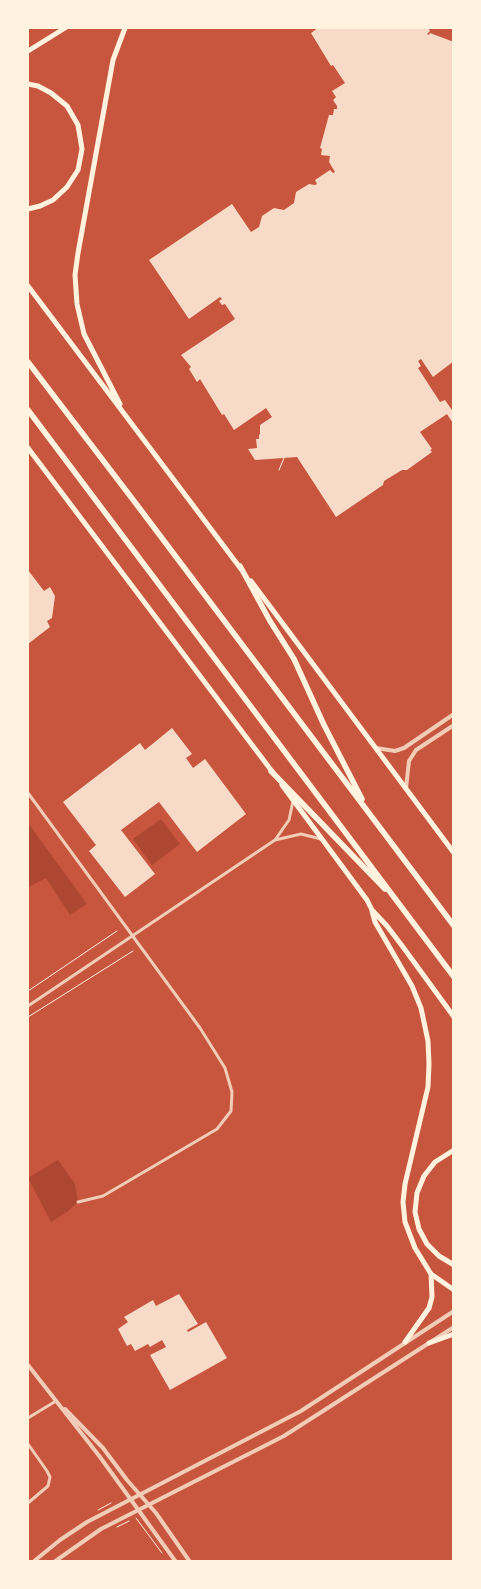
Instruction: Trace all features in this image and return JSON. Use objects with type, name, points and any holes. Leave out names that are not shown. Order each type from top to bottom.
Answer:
[{"type":"highway","points":[[28,362],[454,926]]},
{"type":"highway","points":[[28,410],[454,977]]},
{"type":"highway","points":[[240,566],[270,621],[294,659],[324,725],[368,812]]},
{"type":"highway","points":[[271,771],[402,907]]},
{"type":"main road","points":[[28,51],[65,28]]},
{"type":"main road","points":[[125,28],[112,66],[78,253],[75,285],[84,334],[128,418]]},
{"type":"main road","points":[[28,84],[45,89],[57,96],[67,106],[78,126],[82,149],[78,170],[67,187],[53,200],[28,209]]},
{"type":"main road","points":[[28,286],[454,853]]},
{"type":"main road","points":[[28,448],[367,900],[375,922],[412,986],[421,1008],[427,1034],[429,1064],[428,1087],[407,1174],[403,1202],[405,1222],[410,1235],[431,1274],[432,1297],[429,1308],[405,1342]]},
{"type":"main road","points":[[28,453],[38,462]]},
{"type":"main road","points":[[372,910],[387,926],[454,1017]]},
{"type":"main road","points":[[454,1150],[435,1162],[424,1176],[417,1193],[416,1212],[419,1229],[427,1244],[439,1256],[454,1265]]},
{"type":"main road","points":[[431,1274],[454,1290]]},
{"type":"main road","points":[[429,1342],[454,1334]]},
{"type":"street","points":[[376,748],[394,751],[404,748],[454,714]]},
{"type":"street","points":[[406,788],[408,766],[414,753],[423,744],[454,724]]},
{"type":"street","points":[[28,794],[200,1028],[225,1068],[232,1092],[231,1111],[218,1129],[103,1196],[78,1202]]},
{"type":"street","points":[[28,1006],[275,840],[289,820],[293,800]]},
{"type":"street","points":[[275,840],[301,834],[322,839]]},
{"type":"street","points":[[33,1562],[80,1526],[130,1498],[287,1419],[454,1311]]},
{"type":"street","points":[[54,1562],[93,1534],[284,1436],[454,1326]]},
{"type":"street","points":[[28,1365],[130,1498],[176,1562]]},
{"type":"street","points":[[56,1400],[98,1442],[149,1504],[190,1562]]},
{"type":"street","points":[[28,1418],[56,1400]]},
{"type":"street","points":[[28,1444],[50,1477],[48,1486],[28,1502]]},
{"type":"path","points":[[279,470],[284,458]]},
{"type":"path","points":[[28,991],[117,931]]},
{"type":"path","points":[[28,1017],[133,951]]},
{"type":"path","points":[[100,1508],[109,1503]]},
{"type":"path","points":[[135,1516],[167,1559]]},
{"type":"path","points":[[120,1526],[129,1522]]},
{"type":"shaded area","points":[[161,819],[180,844],[152,865],[133,839]]},
{"type":"shaded area","points":[[28,823],[87,904],[70,915],[46,878],[28,887]]},
{"type":"shaded area","points":[[58,1160],[75,1184],[78,1202],[51,1222],[28,1178]]},
{"type":"building","points":[[318,28],[428,28],[430,31],[427,34],[429,35],[430,33],[454,42],[454,308],[452,312],[454,312],[454,361],[433,377],[421,359],[418,361],[421,366],[418,368],[440,402],[445,400],[454,413],[454,425],[447,414],[420,432],[432,449],[430,450],[432,452],[407,470],[402,470],[384,481],[383,485],[336,517],[297,457],[255,460],[248,449],[257,448],[256,439],[259,439],[260,425],[272,417],[266,408],[234,430],[224,414],[222,415],[200,379],[197,382],[189,369],[191,367],[181,355],[235,319],[225,304],[222,305],[219,301],[222,299],[220,297],[189,319],[149,260],[232,204],[251,232],[259,227],[262,216],[274,208],[284,210],[294,203],[296,192],[309,184],[317,184],[315,180],[330,170],[333,173],[335,172],[329,162],[330,156],[321,155],[322,149],[320,148],[329,115],[333,115],[334,109],[337,109],[333,100],[336,97],[332,91],[345,83],[333,65],[331,66],[311,33]]},
{"type":"building","points":[[28,570],[44,591],[50,587],[55,596],[52,618],[47,621],[50,627],[28,644]]},
{"type":"building","points":[[172,728],[192,754],[186,758],[193,768],[205,759],[246,814],[197,852],[159,802],[121,830],[155,874],[125,897],[89,851],[96,845],[63,802],[140,743],[145,750]]},
{"type":"building","points":[[179,1294],[198,1324],[187,1330],[188,1332],[206,1322],[227,1358],[170,1390],[150,1355],[166,1347],[162,1340],[150,1347],[148,1344],[135,1351],[131,1344],[127,1346],[118,1329],[128,1322],[124,1317],[153,1300],[156,1306]]}]
